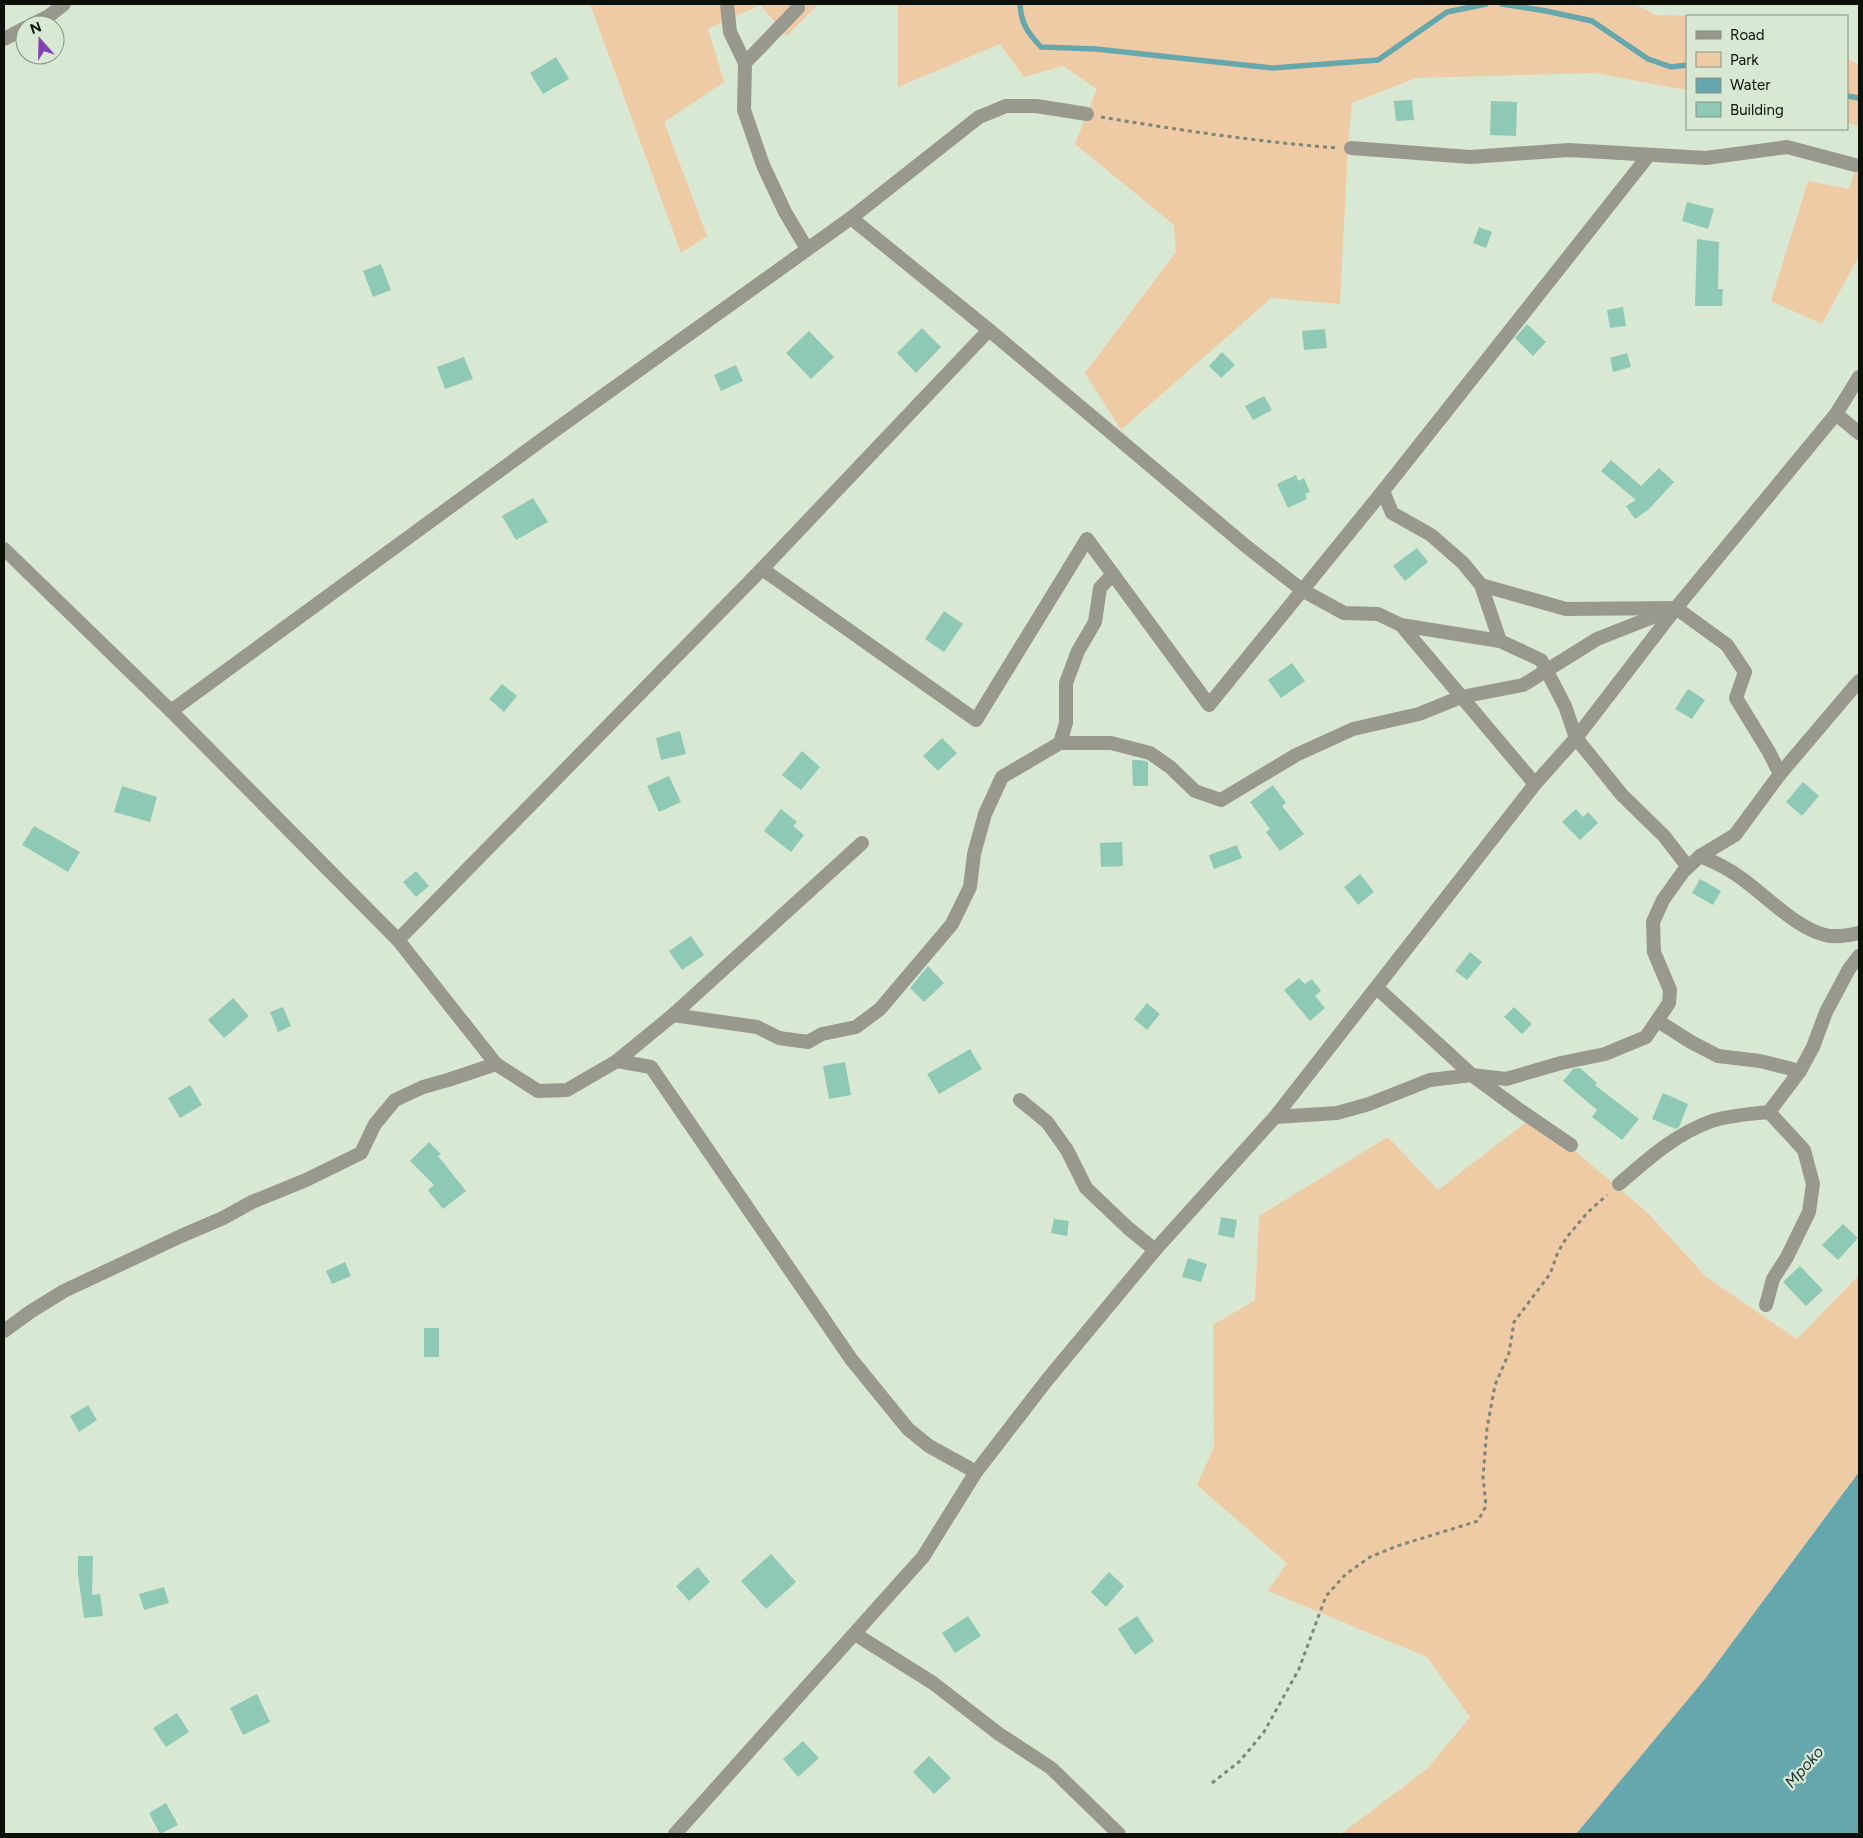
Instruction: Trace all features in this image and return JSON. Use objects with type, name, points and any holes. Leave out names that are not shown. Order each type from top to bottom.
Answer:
[{"type":"street","points":[[50,15],[64,4]]},
{"type":"street","points":[[727,4],[730,32],[744,63],[744,110],[762,165],[785,212],[807,249]]},
{"type":"street","points":[[744,63],[798,8],[797,4]]},
{"type":"street","points":[[172,711],[540,441],[850,218],[979,117],[1006,106],[1036,106],[1087,114]]},
{"type":"street","points":[[1351,148],[1470,157],[1569,150],[1706,158],[1787,147],[1855,165]]},
{"type":"street","points":[[762,569],[976,720],[1087,539],[1209,705],[1382,491],[1649,154]]},
{"type":"street","points":[[850,218],[989,330],[1247,547],[1302,590],[1344,612],[1378,614],[1401,625],[1500,641],[1541,660],[1565,706],[1576,738],[1622,795],[1664,836],[1688,868]]},
{"type":"street","points":[[398,940],[762,569],[989,330]]},
{"type":"street","points":[[675,1834],[923,1557],[976,1472],[1046,1380],[1156,1250],[1275,1117],[1535,784],[1576,738],[1676,608],[1836,414],[1859,377]]},
{"type":"street","points":[[1836,414],[1859,433]]},
{"type":"street","points":[[1382,491],[1392,512],[1431,535],[1463,563],[1481,585],[1500,641]]},
{"type":"street","points":[[4,549],[172,711],[398,940],[496,1064],[538,1092],[567,1090],[617,1061],[673,1015],[862,843]]},
{"type":"street","points":[[1060,743],[1066,723],[1066,683],[1078,651],[1095,622],[1100,588],[1112,574]]},
{"type":"street","points":[[1481,585],[1566,609],[1676,608],[1727,646],[1745,672],[1736,698],[1769,752],[1780,774]]},
{"type":"street","points":[[673,1015],[757,1026],[779,1038],[808,1042],[822,1034],[856,1026],[880,1009],[952,924],[970,887],[974,854],[985,814],[1002,777],[1060,743],[1111,743],[1150,754],[1170,767],[1195,791],[1221,800],[1296,755],[1352,730],[1419,714],[1461,697],[1523,685],[1597,639],[1676,608]]},
{"type":"street","points":[[1401,625],[1535,784]]},
{"type":"street","points":[[1275,1117],[1337,1114],[1369,1104],[1430,1080],[1472,1074],[1506,1079],[1561,1063],[1605,1054],[1646,1037],[1669,1003],[1670,990],[1654,952],[1653,922],[1663,900],[1700,856],[1735,835],[1780,774],[1859,682]]},
{"type":"street","points":[[1700,856],[1722,866],[1741,878],[1779,908],[1810,929],[1825,935],[1841,936],[1859,933]]},
{"type":"street","points":[[1619,1184],[1665,1145],[1685,1133],[1712,1121],[1769,1112],[1800,1071],[1813,1047],[1826,1012],[1849,969],[1859,956]]},
{"type":"street","points":[[1377,988],[1472,1074],[1518,1109],[1571,1145]]},
{"type":"street","points":[[1658,1021],[1691,1042],[1718,1056],[1760,1061],[1800,1071]]},
{"type":"street","points":[[617,1061],[651,1067],[851,1359],[908,1429],[929,1446],[976,1472]]},
{"type":"street","points":[[4,1331],[64,1291],[361,1153],[375,1124],[395,1100],[423,1087],[496,1064]]},
{"type":"street","points":[[1020,1100],[1047,1122],[1067,1150],[1086,1188],[1128,1228],[1156,1250]]},
{"type":"street","points":[[1766,1305],[1773,1279],[1788,1257],[1809,1212],[1813,1184],[1804,1150],[1769,1112]]},
{"type":"street","points":[[855,1634],[933,1684],[999,1734],[1051,1768],[1119,1834]]},
{"type":"path","points":[[1087,114],[1176,129],[1310,146],[1351,148]]},
{"type":"path","points":[[1212,1783],[1240,1761],[1264,1732],[1299,1669],[1326,1596],[1346,1574],[1370,1557],[1397,1546],[1478,1521],[1486,1506],[1483,1477],[1495,1385],[1509,1353],[1514,1322],[1550,1274],[1567,1237],[1587,1213],[1619,1184]]},
{"type":"green space","points":[[590,4],[818,4],[787,36],[760,5],[708,29],[724,82],[664,122],[707,236],[681,253]]},
{"type":"green space","points":[[895,4],[1635,4],[1656,15],[1686,16],[1686,90],[1594,73],[1416,78],[1352,103],[1340,304],[1271,298],[1121,430],[1085,373],[1176,252],[1174,225],[1075,144],[1097,89],[1063,66],[1024,77],[1000,44],[898,87],[898,6]]},
{"type":"green space","points":[[1848,59],[1859,65],[1859,126],[1848,123]]},
{"type":"green space","points":[[1859,157],[1859,256],[1822,324],[1771,301],[1808,181],[1849,189]]},
{"type":"green space","points":[[1534,1116],[1648,1213],[1706,1277],[1797,1339],[1859,1275],[1859,1472],[1705,1679],[1576,1834],[1341,1834],[1427,1769],[1470,1717],[1427,1657],[1268,1591],[1287,1563],[1197,1485],[1214,1447],[1213,1325],[1255,1300],[1259,1216],[1388,1137],[1438,1190]]},
{"type":"water","name":"Mpoko","points":[[1859,1472],[1859,1834],[1576,1834],[1705,1679]]},
{"type":"building","points":[[556,57],[569,79],[543,94],[530,73]]},
{"type":"building","points":[[1412,100],[1414,120],[1396,121],[1394,101]]},
{"type":"building","points":[[1491,101],[1517,102],[1516,136],[1490,135]]},
{"type":"building","points":[[1687,202],[1714,209],[1708,229],[1682,221]]},
{"type":"building","points":[[1479,227],[1492,232],[1486,248],[1473,243]]},
{"type":"building","points":[[1697,239],[1719,242],[1718,289],[1723,289],[1722,306],[1695,306]]},
{"type":"building","points":[[381,264],[391,290],[373,297],[363,271]]},
{"type":"building","points":[[1623,307],[1626,326],[1610,328],[1607,310]]},
{"type":"building","points":[[1527,324],[1546,342],[1533,356],[1515,338]]},
{"type":"building","points":[[922,328],[941,347],[916,373],[897,353]]},
{"type":"building","points":[[1325,329],[1327,348],[1304,350],[1302,331]]},
{"type":"building","points":[[809,331],[834,357],[811,379],[786,353]]},
{"type":"building","points":[[1222,352],[1235,365],[1221,378],[1209,366]]},
{"type":"building","points":[[1627,353],[1631,367],[1613,372],[1610,358]]},
{"type":"building","points":[[464,357],[473,379],[445,389],[437,367]]},
{"type":"building","points":[[736,365],[743,381],[721,391],[714,375]]},
{"type":"building","points":[[1264,396],[1272,410],[1253,420],[1245,406]]},
{"type":"building","points":[[1611,460],[1641,486],[1659,468],[1674,482],[1648,510],[1635,519],[1626,506],[1636,500],[1601,471]]},
{"type":"building","points":[[1296,475],[1298,481],[1304,478],[1310,492],[1305,494],[1307,499],[1288,508],[1277,484]]},
{"type":"building","points":[[533,498],[548,522],[516,540],[502,516]]},
{"type":"building","points":[[1417,548],[1428,562],[1405,581],[1393,566]]},
{"type":"building","points":[[944,611],[963,624],[944,652],[925,639]]},
{"type":"building","points":[[1292,663],[1305,681],[1281,698],[1268,680]]},
{"type":"building","points":[[502,684],[517,696],[504,712],[489,699]]},
{"type":"building","points":[[1688,689],[1705,700],[1692,719],[1675,709]]},
{"type":"building","points":[[680,731],[686,754],[661,760],[656,738]]},
{"type":"building","points":[[942,738],[957,753],[938,771],[923,756]]},
{"type":"building","points":[[802,751],[820,767],[801,790],[782,775]]},
{"type":"building","points":[[1132,760],[1148,762],[1148,786],[1133,786]]},
{"type":"building","points":[[669,776],[681,802],[659,812],[647,786]]},
{"type":"building","points":[[1803,782],[1819,796],[1802,816],[1786,802]]},
{"type":"building","points":[[1273,785],[1286,803],[1282,806],[1304,834],[1280,851],[1266,832],[1270,829],[1250,802]]},
{"type":"building","points":[[122,786],[157,797],[150,822],[114,812]]},
{"type":"building","points":[[781,809],[797,822],[793,826],[804,835],[791,852],[764,831]]},
{"type":"building","points":[[1576,809],[1583,817],[1588,812],[1598,823],[1580,840],[1562,822]]},
{"type":"building","points":[[34,826],[80,852],[68,872],[22,845]]},
{"type":"building","points":[[1122,842],[1123,866],[1101,867],[1100,843]]},
{"type":"building","points":[[1237,845],[1242,858],[1214,869],[1209,855]]},
{"type":"building","points":[[416,871],[429,886],[416,897],[403,882]]},
{"type":"building","points":[[1360,874],[1374,892],[1358,905],[1344,887]]},
{"type":"building","points":[[1700,879],[1721,891],[1713,905],[1692,893]]},
{"type":"building","points":[[691,936],[704,955],[682,970],[669,951]]},
{"type":"building","points":[[1470,952],[1482,962],[1467,980],[1455,971]]},
{"type":"building","points":[[928,966],[944,983],[924,1002],[910,988]]},
{"type":"building","points":[[1299,978],[1305,984],[1312,979],[1321,991],[1315,996],[1325,1008],[1310,1021],[1284,990]]},
{"type":"building","points":[[233,998],[249,1016],[224,1038],[208,1020]]},
{"type":"building","points":[[1147,1003],[1160,1014],[1147,1030],[1134,1019]]},
{"type":"building","points":[[283,1007],[291,1026],[278,1032],[270,1012]]},
{"type":"building","points":[[1514,1007],[1532,1024],[1522,1034],[1504,1017]]},
{"type":"building","points":[[970,1049],[982,1069],[939,1094],[927,1074]]},
{"type":"building","points":[[845,1062],[851,1095],[829,1099],[823,1066]]},
{"type":"building","points":[[1580,1068],[1597,1083],[1595,1085],[1639,1119],[1622,1140],[1592,1117],[1597,1110],[1563,1081],[1573,1069]]},
{"type":"building","points":[[190,1085],[202,1105],[180,1118],[168,1098]]},
{"type":"building","points":[[1663,1093],[1688,1104],[1679,1127],[1676,1129],[1652,1119]]},
{"type":"building","points":[[429,1142],[441,1154],[438,1156],[466,1191],[443,1209],[428,1190],[434,1185],[410,1161]]},
{"type":"building","points":[[1221,1217],[1237,1220],[1234,1238],[1218,1235]]},
{"type":"building","points":[[1054,1219],[1069,1221],[1067,1236],[1051,1233]]},
{"type":"building","points":[[1843,1224],[1858,1238],[1838,1260],[1822,1245]]},
{"type":"building","points":[[1188,1258],[1207,1264],[1201,1282],[1182,1277]]},
{"type":"building","points":[[345,1262],[351,1276],[332,1284],[326,1271]]},
{"type":"building","points":[[1800,1266],[1823,1290],[1806,1306],[1783,1282]]},
{"type":"building","points":[[424,1328],[439,1328],[439,1357],[424,1357]]},
{"type":"building","points":[[88,1405],[97,1420],[79,1432],[70,1416]]},
{"type":"building","points":[[771,1554],[796,1582],[766,1609],[741,1581]]},
{"type":"building","points":[[78,1556],[93,1556],[92,1595],[100,1594],[103,1616],[84,1618],[78,1575]]},
{"type":"building","points":[[698,1567],[710,1582],[689,1601],[676,1586]]},
{"type":"building","points":[[1109,1572],[1124,1586],[1106,1607],[1091,1592]]},
{"type":"building","points":[[164,1587],[169,1603],[144,1610],[139,1594]]},
{"type":"building","points":[[968,1616],[981,1636],[955,1653],[942,1633]]},
{"type":"building","points":[[1137,1616],[1154,1641],[1135,1655],[1118,1629]]},
{"type":"building","points":[[257,1694],[270,1722],[243,1735],[230,1708]]},
{"type":"building","points":[[177,1713],[189,1732],[166,1747],[153,1728]]},
{"type":"building","points":[[803,1741],[819,1758],[798,1777],[783,1759]]},
{"type":"building","points":[[929,1756],[951,1778],[934,1794],[913,1772]]},
{"type":"building","points":[[166,1803],[178,1825],[160,1834],[149,1813]]},
{"type":"waterway","points":[[1020,4],[1026,28],[1041,47],[1096,49],[1273,68],[1378,60],[1447,12],[1486,4]]},
{"type":"waterway","points":[[1502,4],[1592,21],[1648,59],[1671,67],[1686,65]]},
{"type":"waterway","points":[[1848,96],[1859,98]]}]
